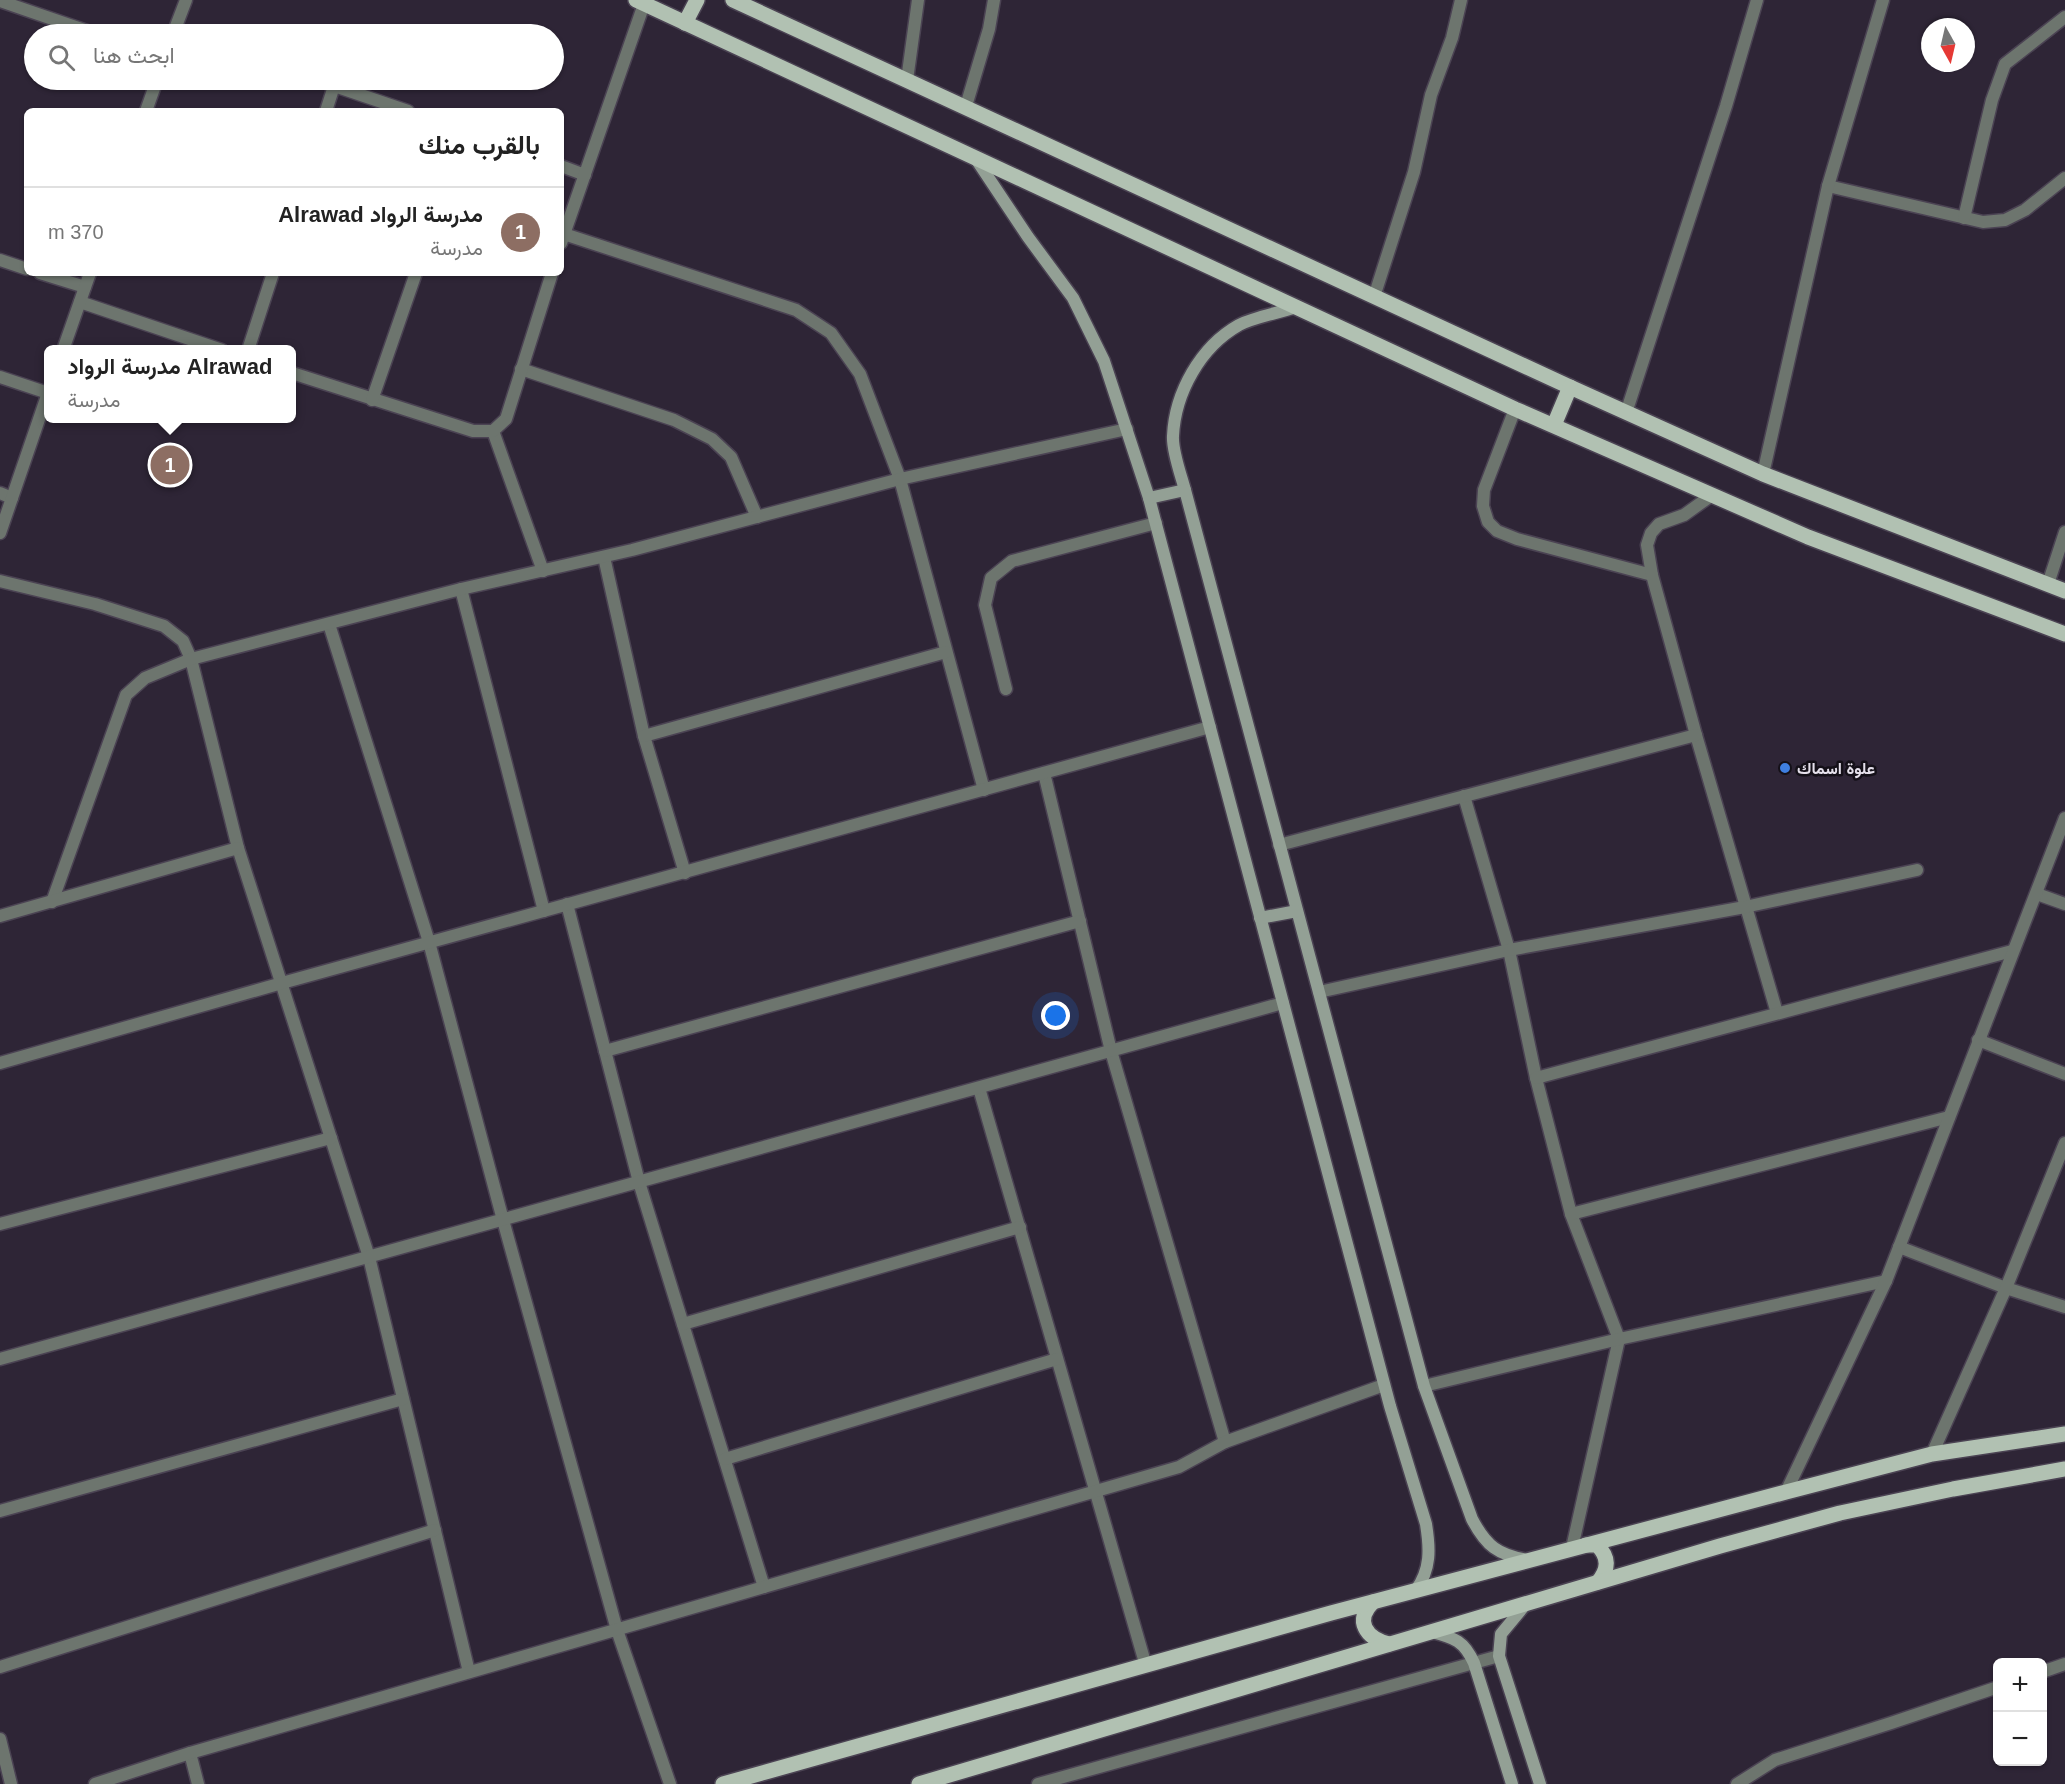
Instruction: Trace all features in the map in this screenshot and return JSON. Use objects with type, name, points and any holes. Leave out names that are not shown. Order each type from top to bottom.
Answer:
[{"type":"main road","points":[[685,23],[697,0]]},
{"type":"main road","points":[[733,0],[1626,413],[1763,474],[2065,591]]},
{"type":"main road","points":[[640,2],[1515,409],[1808,537],[2065,634]]},
{"type":"main road","points":[[976,159],[1028,237],[1073,298],[1104,361],[1149,498],[1384,1384],[1426,1524],[1429,1563],[1423,1580],[1416,1590]]},
{"type":"main road","points":[[1296,307],[1239,325],[1212,346],[1191,373],[1178,405],[1173,438],[1424,1386],[1472,1519],[1481,1536],[1495,1549],[1510,1557],[1529,1561]]},
{"type":"main road","points":[[1554,425],[1570,387]]},
{"type":"main road","points":[[1149,498],[1185,490]]},
{"type":"main road","points":[[1260,918],[1297,911]]},
{"type":"main road","points":[[723,1784],[1578,1546],[1932,1454],[2065,1434]]},
{"type":"main road","points":[[919,1784],[1720,1546],[1840,1514],[1953,1489],[2065,1469]]},
{"type":"main road","points":[[1578,1546],[1597,1545],[1602,1550],[1606,1560],[1606,1572],[1598,1582]]},
{"type":"main road","points":[[1373,1602],[1366,1609],[1363,1618],[1365,1627],[1371,1637],[1389,1644]]},
{"type":"main road","points":[[1525,1605],[1501,1634],[1499,1656],[1540,1784]]},
{"type":"main road","points":[[1431,1631],[1453,1638],[1468,1648],[1512,1784]]},
{"type":"street","points":[[177,24],[186,0]]},
{"type":"street","points":[[907,80],[918,0]]},
{"type":"street","points":[[966,106],[989,29],[994,0]]},
{"type":"street","points":[[1374,297],[1414,172],[1431,95],[1452,38],[1461,0]]},
{"type":"street","points":[[1626,413],[1726,106],[1757,0]]},
{"type":"street","points":[[1763,474],[1828,186],[1883,0]]},
{"type":"street","points":[[0,1],[67,24]]},
{"type":"street","points":[[564,233],[640,2]]},
{"type":"street","points":[[1964,218],[1992,100],[2005,64],[2065,16]]},
{"type":"street","points":[[147,108],[153,90]]},
{"type":"street","points":[[327,108],[333,90]]},
{"type":"street","points":[[346,90],[399,108]]},
{"type":"street","points":[[564,167],[585,175]]},
{"type":"street","points":[[1828,186],[1983,222],[2004,220],[2025,210],[2065,178]]},
{"type":"street","points":[[564,240],[796,310],[831,333],[860,374],[900,479],[984,790]]},
{"type":"street","points":[[0,260],[24,268]]},
{"type":"street","points":[[50,276],[85,287]]},
{"type":"street","points":[[65,345],[89,276]]},
{"type":"street","points":[[251,345],[272,276]]},
{"type":"street","points":[[372,400],[415,276]]},
{"type":"street","points":[[296,375],[473,431],[493,431],[506,419],[551,276]]},
{"type":"street","points":[[80,302],[207,345]]},
{"type":"street","points":[[521,369],[674,420],[712,439],[731,457],[757,518]]},
{"type":"street","points":[[0,377],[44,392]]},
{"type":"street","points":[[0,533],[6,495],[44,403]]},
{"type":"street","points":[[1515,409],[1485,490],[1483,506],[1488,522],[1497,531],[1517,539],[1652,576]]},
{"type":"street","points":[[52,902],[126,694],[145,678],[191,659],[461,589],[603,557],[900,479],[1127,429]]},
{"type":"street","points":[[493,431],[543,571]]},
{"type":"street","points":[[1712,495],[1684,515],[1659,524],[1651,533],[1647,544],[1652,576],[1696,735],[1777,1013]]},
{"type":"street","points":[[1006,689],[985,605],[991,578],[1012,561],[1156,523]]},
{"type":"street","points":[[2048,584],[2065,532]]},
{"type":"street","points":[[603,557],[644,736],[685,873]]},
{"type":"street","points":[[0,581],[95,604],[164,626],[183,641],[191,659],[238,848],[369,1257],[469,1672]]},
{"type":"street","points":[[461,589],[544,911]]},
{"type":"street","points":[[329,624],[429,942],[503,1220],[617,1630],[670,1784]]},
{"type":"street","points":[[644,736],[946,652]]},
{"type":"street","points":[[0,1063],[429,942],[1210,727]]},
{"type":"street","points":[[1279,845],[1696,735]]},
{"type":"street","points":[[1044,773],[1111,1051],[1224,1442]]},
{"type":"street","points":[[1464,796],[1509,950],[1536,1078],[1571,1214],[1619,1340],[1578,1546]]},
{"type":"street","points":[[1786,1492],[1886,1281],[2065,818]]},
{"type":"street","points":[[0,916],[238,848]]},
{"type":"street","points":[[1319,992],[1509,950],[1745,907],[1917,870]]},
{"type":"street","points":[[2037,894],[2065,904]]},
{"type":"street","points":[[567,904],[639,1182],[764,1587]]},
{"type":"street","points":[[605,1051],[1080,921]]},
{"type":"street","points":[[1536,1078],[2012,951]]},
{"type":"street","points":[[0,1359],[1283,1003]]},
{"type":"street","points":[[1978,1041],[2065,1074]]},
{"type":"street","points":[[979,1088],[1146,1666]]},
{"type":"street","points":[[1571,1214],[1949,1117]]},
{"type":"street","points":[[0,1224],[331,1138]]},
{"type":"street","points":[[1932,1454],[2006,1288],[2065,1143]]},
{"type":"street","points":[[683,1324],[1020,1227]]},
{"type":"street","points":[[1899,1247],[2006,1288],[2065,1307]]},
{"type":"street","points":[[1424,1386],[1886,1281]]},
{"type":"street","points":[[725,1459],[1058,1359]]},
{"type":"street","points":[[95,1784],[190,1753],[1179,1467],[1224,1442],[1384,1384]]},
{"type":"street","points":[[0,1511],[403,1399]]},
{"type":"street","points":[[0,1667],[435,1530]]},
{"type":"street","points":[[1038,1784],[1499,1656]]},
{"type":"street","points":[[2047,1671],[2065,1664]]},
{"type":"street","points":[[1737,1784],[1775,1760],[1891,1724],[1993,1689]]},
{"type":"street","points":[[0,1739],[12,1784]]},
{"type":"street","points":[[190,1753],[198,1784]]},
{"type":"place","name":"مدرسة الرواد Alrawad","points":[[170,465]]},
{"type":"place","name":"علوة اسماك","points":[[1785,768]]}]
